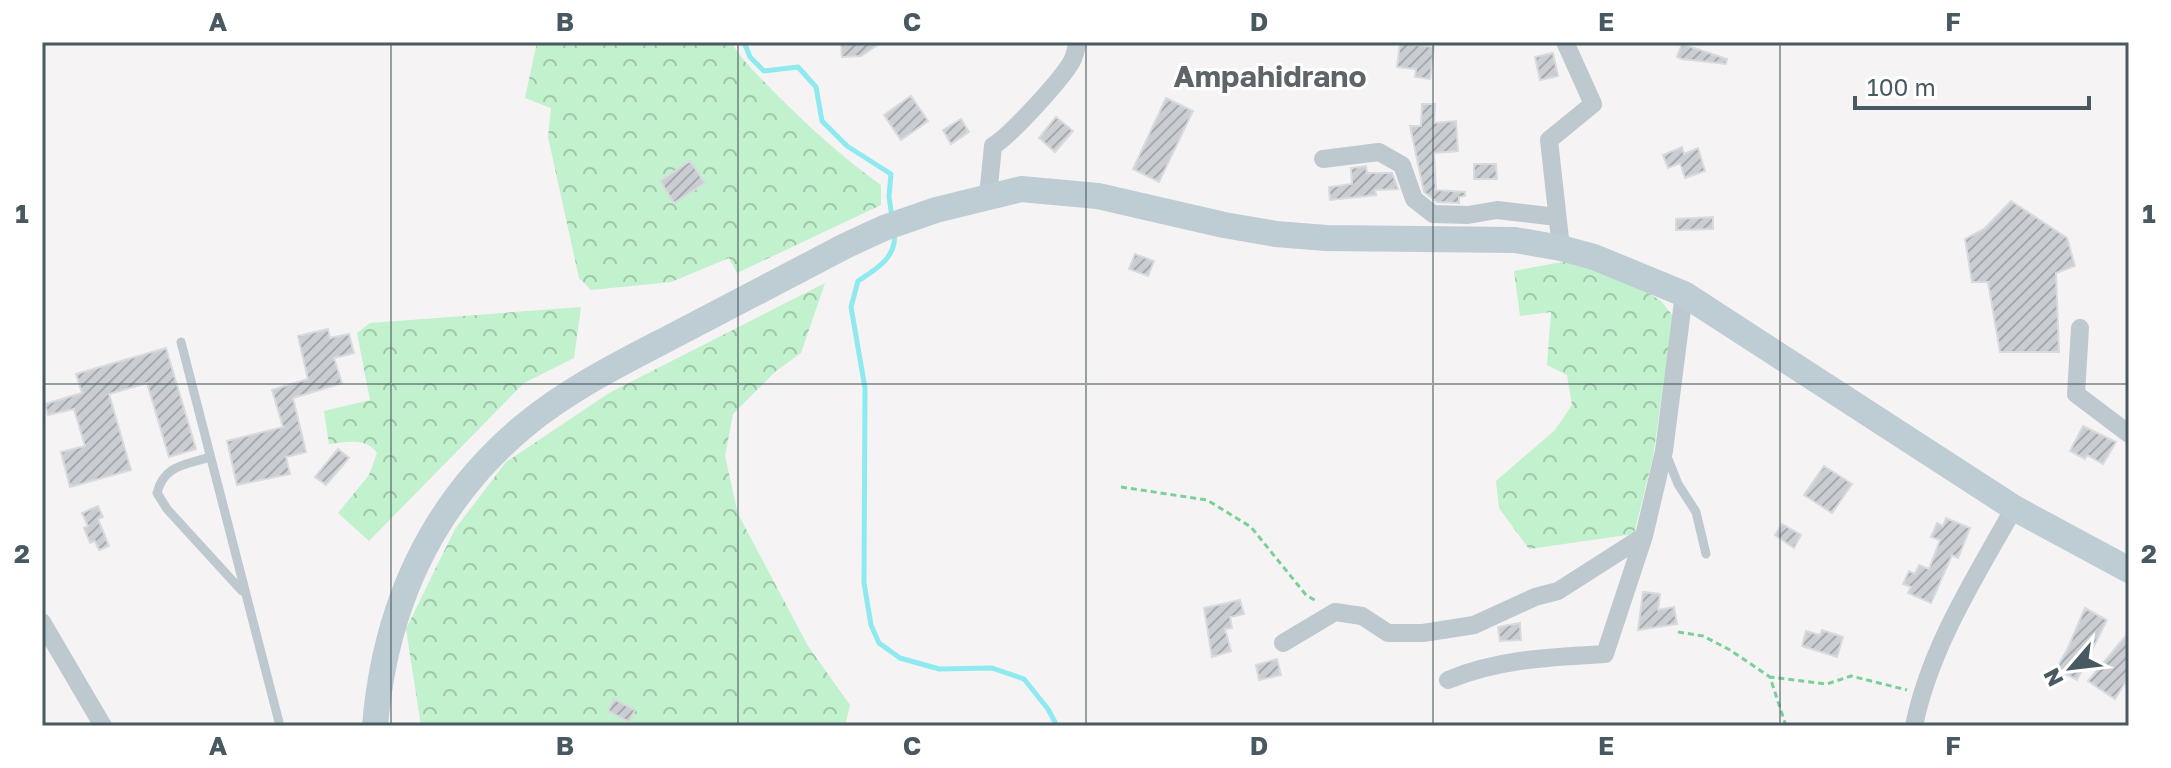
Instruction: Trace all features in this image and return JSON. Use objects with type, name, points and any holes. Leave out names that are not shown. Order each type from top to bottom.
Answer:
[{"type":"street","points":[[1072,61],[1078,42]]},
{"type":"street","points":[[988,196],[993,146],[1013,130],[1072,61],[1093,42]]},
{"type":"street","points":[[1561,248],[1549,140],[1593,104],[1565,42]]},
{"type":"street","points":[[1323,159],[1379,152],[1402,165],[1414,199],[1433,214],[1468,215],[1497,210],[1557,217]]},
{"type":"street","points":[[375,726],[378,683],[390,627],[426,542],[464,486],[524,426],[598,375],[895,225],[936,210],[1021,189],[1098,196],[1276,234],[1326,238],[1515,240],[1594,257],[1684,294],[2014,508],[2129,570]]},
{"type":"street","points":[[1448,680],[1476,668],[1543,657],[1605,654],[1644,536],[1664,451],[1684,294]]},
{"type":"street","points":[[2080,328],[2076,394],[2129,434]]},
{"type":"street","points":[[1914,726],[1920,694],[1949,625],[2014,508]]},
{"type":"street","points":[[1283,643],[1335,612],[1362,616],[1388,633],[1423,633],[1474,625],[1535,597],[1559,591],[1644,536]]},
{"type":"street","points":[[42,622],[103,726]]},
{"type":"lane","points":[[181,342],[280,726]]},
{"type":"lane","points":[[1664,451],[1678,484],[1696,512],[1706,554]]},
{"type":"lane","points":[[210,457],[172,469],[161,479],[157,493],[167,509],[244,594]]},
{"type":"path","points":[[1121,487],[1207,500],[1251,527],[1306,595],[1335,612]]},
{"type":"path","points":[[1678,632],[1703,636],[1770,677],[1827,684],[1851,676],[1920,694]]},
{"type":"path","points":[[1770,677],[1786,726]]},
{"type":"green space","points":[[537,42],[731,42],[752,69],[801,118],[881,185],[881,205],[737,273],[729,258],[671,282],[591,290],[579,278],[548,137],[551,108],[525,98]]},
{"type":"green space","points":[[1567,261],[1604,266],[1661,301],[1673,316],[1653,457],[1634,534],[1529,549],[1499,508],[1496,481],[1555,430],[1572,405],[1567,375],[1547,365],[1551,312],[1520,316],[1514,271]]},
{"type":"green space","points":[[825,283],[801,353],[776,371],[733,414],[725,456],[738,514],[808,646],[850,705],[845,726],[421,726],[406,629],[455,529],[506,462],[609,393]]},
{"type":"green space","points":[[581,307],[574,358],[524,383],[369,541],[338,513],[369,475],[377,453],[362,443],[329,444],[324,411],[370,400],[357,333],[370,323]]},
{"type":"building","points":[[841,42],[882,42],[861,56],[842,57]]},
{"type":"building","points":[[1400,43],[1434,47],[1430,79],[1415,77],[1416,69],[1397,67]]},
{"type":"building","points":[[1682,44],[1727,59],[1726,64],[1677,57]]},
{"type":"building","points":[[1553,53],[1558,76],[1540,80],[1535,57]]},
{"type":"building","points":[[911,96],[928,121],[901,140],[884,115]]},
{"type":"building","points":[[1166,98],[1193,111],[1159,182],[1133,169]]},
{"type":"building","points":[[1422,104],[1435,104],[1434,123],[1456,121],[1458,151],[1434,153],[1436,190],[1465,192],[1465,196],[1459,197],[1459,203],[1437,202],[1424,192],[1410,126],[1421,126]]},
{"type":"building","points":[[1056,117],[1073,131],[1055,152],[1039,138]]},
{"type":"building","points":[[961,119],[969,132],[951,144],[943,130]]},
{"type":"building","points":[[1682,147],[1684,154],[1698,148],[1705,171],[1685,178],[1680,163],[1668,168],[1663,155]]},
{"type":"building","points":[[690,161],[705,183],[674,203],[660,181]]},
{"type":"building","points":[[1474,164],[1496,164],[1497,179],[1474,179]]},
{"type":"building","points":[[1366,166],[1367,173],[1392,173],[1398,189],[1375,190],[1376,195],[1330,200],[1329,187],[1352,184],[1351,168]]},
{"type":"building","points":[[2011,201],[2067,238],[2075,266],[2056,273],[2059,352],[2000,352],[1988,282],[1972,282],[1965,239],[1984,229]]},
{"type":"building","points":[[1713,217],[1713,229],[1676,230],[1676,219]]},
{"type":"building","points":[[1135,254],[1154,261],[1148,276],[1129,269]]},
{"type":"building","points":[[328,329],[330,338],[349,334],[354,353],[334,358],[342,383],[293,398],[306,452],[286,457],[290,474],[237,485],[227,441],[283,427],[272,390],[308,379],[298,336]]},
{"type":"building","points":[[166,348],[196,449],[169,457],[147,383],[109,394],[131,470],[70,487],[61,452],[85,446],[74,409],[48,415],[45,404],[82,393],[76,374]]},
{"type":"building","points":[[2083,426],[2116,442],[2103,464],[2087,455],[2085,459],[2070,451]]},
{"type":"building","points":[[338,449],[349,458],[326,485],[315,477]]},
{"type":"building","points":[[1824,466],[1852,484],[1832,513],[1804,495]]},
{"type":"building","points":[[98,506],[103,517],[98,519],[109,546],[99,550],[95,541],[90,543],[84,528],[88,526],[82,513]]},
{"type":"building","points":[[1946,518],[1970,528],[1958,558],[1952,555],[1931,603],[1908,593],[1911,587],[1903,584],[1909,571],[1915,574],[1919,565],[1929,569],[1940,540],[1931,537],[1937,523],[1943,526]]},
{"type":"building","points":[[1782,524],[1801,535],[1794,548],[1775,535]]},
{"type":"building","points":[[1643,592],[1660,594],[1658,610],[1674,607],[1677,624],[1638,630]]},
{"type":"building","points":[[1240,600],[1244,614],[1230,617],[1232,628],[1225,629],[1231,651],[1212,657],[1204,608]]},
{"type":"building","points":[[2085,608],[2107,620],[2077,680],[2056,669]]},
{"type":"building","points":[[1520,623],[1521,640],[1500,641],[1498,627]]},
{"type":"building","points":[[1822,630],[1843,637],[1837,657],[1802,646],[1806,631],[1820,635]]},
{"type":"building","points":[[2129,632],[2129,676],[2115,699],[2088,681]]},
{"type":"building","points":[[1277,659],[1281,675],[1259,680],[1256,665]]},
{"type":"building","points":[[614,699],[635,710],[629,722],[608,711]]},
{"type":"waterway","points":[[744,42],[750,57],[764,71],[798,67],[816,87],[822,121],[847,146],[891,174],[889,196],[892,218]]},
{"type":"waterway","points":[[894,232],[893,249],[878,267],[858,281],[851,307],[865,388],[864,583],[871,625],[879,643],[900,658],[939,669],[992,668],[1024,679],[1048,709],[1057,726]]},
{"type":"district","name":"Ampahidrano","points":[[1270,76]]}]
